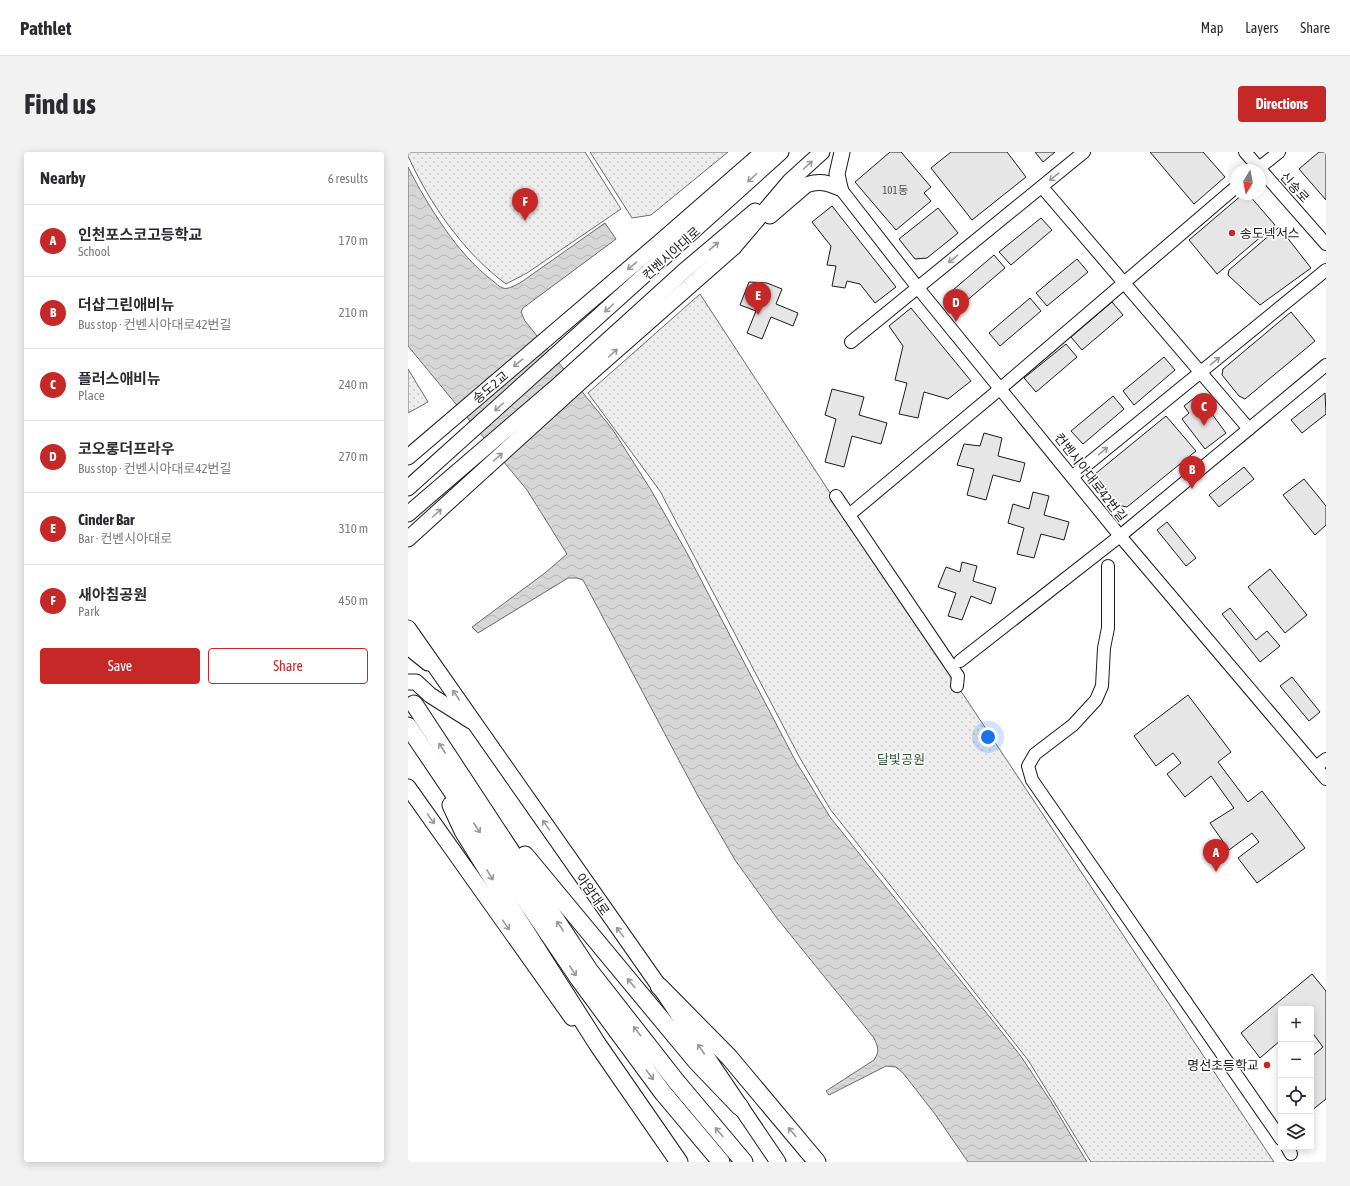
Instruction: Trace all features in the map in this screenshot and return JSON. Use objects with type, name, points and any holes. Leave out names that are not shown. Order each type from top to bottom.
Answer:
[{"type":"highway","points":[[414,704],[589,970],[676,1081],[744,1162]]},
{"type":"highway","points":[[408,726],[579,979],[663,1093],[721,1162]]},
{"type":"highway","points":[[427,754],[463,831],[598,1045],[679,1162]]},
{"type":"highway","points":[[457,770],[556,895],[696,1061],[740,1107]]},
{"type":"highway","points":[[659,986],[729,1057],[817,1162]]},
{"type":"main road","name":"컨벤시아대로","points":[[548,338],[763,152]]},
{"type":"main road","name":"컨벤시아대로","points":[[559,353],[781,152]]},
{"type":"main road","name":"컨벤시아대로","points":[[579,375],[688,277],[822,152]]},
{"type":"main road","points":[[840,188],[836,174],[842,152]]},
{"type":"main road","name":"컨벤시아대로","points":[[688,277],[734,247],[790,181]]},
{"type":"main road","points":[[734,247],[806,185],[813,182],[826,182],[840,188]]},
{"type":"main road","name":"송도2교","points":[[408,457],[548,338]]},
{"type":"main road","name":"송도2교","points":[[408,488],[559,353]]},
{"type":"main road","points":[[408,514],[461,469],[579,375]]},
{"type":"main road","points":[[408,539],[470,483],[579,375]]},
{"type":"main road","name":"아암대로","points":[[408,620],[411,638],[441,674],[659,986],[778,1162]]},
{"type":"main road","points":[[408,682],[416,682],[430,695],[476,724]]},
{"type":"main road","points":[[408,787],[672,1158]]},
{"type":"street","points":[[851,342],[1084,152]]},
{"type":"street","name":"신송로","points":[[1245,152],[1256,164]]},
{"type":"street","name":"신송로","points":[[1264,164],[1279,152]]},
{"type":"street","name":"신송로","points":[[1266,176],[1326,244]]},
{"type":"street","points":[[1042,187],[1202,371],[1249,428]]},
{"type":"street","name":"컨벤시아대로42번길","points":[[840,188],[918,288],[1001,388],[1120,536],[1326,780]]},
{"type":"street","points":[[848,515],[1001,388],[1230,193]]},
{"type":"street","points":[[1072,476],[1326,270]]},
{"type":"street","points":[[960,661],[1120,536],[1326,365]]},
{"type":"street","points":[[836,496],[958,676],[957,686]]},
{"type":"street","points":[[1108,566],[1109,607],[1104,648],[1102,686],[1096,700],[1073,725],[1035,754],[1028,766],[1032,780],[1278,1135]]},
{"type":"street","points":[[1316,767],[1326,759]]},
{"type":"green space","points":[[408,152],[585,152],[621,209],[527,273],[506,284],[476,257],[449,226],[437,209],[417,174],[408,156]]},
{"type":"green space","points":[[590,152],[728,152],[651,215],[632,218]]},
{"type":"green space","name":"달빛공원","points":[[700,294],[889,583],[1274,1162],[1091,1162],[1028,1060],[830,809],[801,760],[660,491],[588,393]]},
{"type":"green space","points":[[408,369],[428,402],[408,413]]},
{"type":"water","points":[[408,167],[434,213],[456,244],[480,270],[503,288],[509,288],[520,283],[605,223],[616,239],[523,308],[521,312],[525,321],[613,430],[651,490],[687,553],[795,760],[830,817],[1020,1055],[1050,1100],[1087,1162],[968,1162],[935,1114],[903,1073],[896,1067],[886,1066],[829,1095],[826,1091],[874,1060],[878,1049],[877,1044],[874,1038],[776,917],[735,860],[699,798],[583,580],[568,578],[478,633],[472,627],[545,573],[567,554],[527,490],[408,346]]},
{"type":"building","points":[[890,152],[901,152],[931,187],[924,193],[931,201],[896,230],[855,182]]},
{"type":"building","points":[[951,152],[1007,152],[1026,177],[972,220],[931,168]]},
{"type":"building","points":[[1035,152],[1055,152],[1043,162]]},
{"type":"building","points":[[1150,152],[1203,152],[1225,177],[1194,204]]},
{"type":"building","points":[[1319,152],[1326,152],[1326,200],[1299,169]]},
{"type":"building","name":"송도넥서스","points":[[1236,200],[1253,200],[1275,225],[1217,274],[1189,240]]},
{"type":"building","points":[[832,206],[896,287],[875,303],[860,284],[847,281],[845,288],[832,286],[836,266],[827,265],[831,246],[812,222]]},
{"type":"building","points":[[938,208],[958,233],[927,258],[915,259],[899,239]]},
{"type":"building","points":[[1041,218],[1052,230],[1011,265],[999,252]]},
{"type":"building","points":[[1279,227],[1311,268],[1260,305],[1228,275],[1229,270]]},
{"type":"building","points":[[994,255],[1005,268],[964,303],[953,290]]},
{"type":"building","points":[[1077,259],[1088,272],[1047,306],[1036,293]]},
{"type":"building","points":[[749,282],[767,283],[782,289],[776,304],[798,313],[793,326],[771,317],[762,339],[747,333],[756,311],[740,305]]},
{"type":"building","points":[[1030,298],[1041,311],[1000,346],[989,333]]},
{"type":"building","points":[[1112,302],[1123,315],[1082,350],[1071,337]]},
{"type":"building","points":[[911,308],[971,381],[948,399],[924,392],[918,418],[899,414],[907,383],[895,380],[903,346],[889,326]]},
{"type":"building","points":[[1291,312],[1315,341],[1245,399],[1239,396],[1222,375],[1223,369]]},
{"type":"building","points":[[1066,344],[1077,357],[1036,392],[1024,378]]},
{"type":"building","points":[[1164,357],[1175,370],[1134,405],[1123,391]]},
{"type":"building","points":[[832,389],[864,397],[859,415],[887,423],[881,444],[852,436],[844,467],[825,462],[836,419],[825,415]]},
{"type":"building","points":[[1325,393],[1326,414],[1302,433],[1291,420]]},
{"type":"building","points":[[1198,395],[1226,433],[1205,449],[1182,419],[1189,413],[1184,406]]},
{"type":"building","points":[[1113,396],[1124,409],[1083,444],[1071,431]]},
{"type":"building","points":[[1166,416],[1196,451],[1127,507],[1117,505],[1095,474]]},
{"type":"building","points":[[984,433],[1002,438],[998,456],[1025,463],[1020,482],[993,475],[986,500],[967,495],[974,469],[957,465],[964,444],[980,446]]},
{"type":"building","points":[[1244,467],[1254,479],[1219,507],[1209,495]]},
{"type":"building","points":[[1304,479],[1326,506],[1326,525],[1315,535],[1283,495]]},
{"type":"building","points":[[1033,492],[1049,496],[1044,515],[1069,522],[1064,540],[1041,534],[1034,558],[1017,554],[1024,528],[1008,523],[1013,504],[1029,509]]},
{"type":"building","points":[[1167,522],[1196,558],[1186,566],[1157,530]]},
{"type":"building","points":[[962,562],[977,566],[973,581],[996,588],[991,604],[971,596],[962,620],[948,616],[956,593],[938,587],[946,567],[960,572]]},
{"type":"building","points":[[1270,569],[1307,615],[1285,633],[1248,587]]},
{"type":"building","points":[[1230,608],[1256,640],[1267,631],[1280,646],[1260,662],[1222,614]]},
{"type":"building","points":[[1292,677],[1320,712],[1309,721],[1280,686]]},
{"type":"building","points":[[1188,695],[1231,752],[1218,762],[1248,802],[1262,791],[1305,848],[1257,883],[1238,858],[1259,842],[1252,833],[1229,850],[1210,823],[1234,808],[1211,776],[1185,797],[1167,774],[1181,763],[1173,753],[1156,766],[1134,736]]},
{"type":"building","points":[[1312,974],[1326,991],[1326,1099],[1314,1109],[1314,1054],[1323,1047],[1314,1035],[1314,1006],[1278,1006],[1278,1043],[1260,1058],[1241,1033]]},
{"type":"place","name":"새아침공원","points":[[525,221]]},
{"type":"place","name":"송도넥서스","points":[[1232,233]]},
{"type":"place","name":"Cinder Bar","points":[[758,315]]},
{"type":"place","name":"코오롱더프라우","points":[[956,322]]},
{"type":"place","name":"플러스애비뉴","points":[[1204,426]]},
{"type":"place","name":"더샵그린애비뉴","points":[[1192,489]]},
{"type":"place","name":"인천포스코고등학교","points":[[1216,872]]},
{"type":"place","name":"명선초등학교","points":[[1267,1065]]}]
